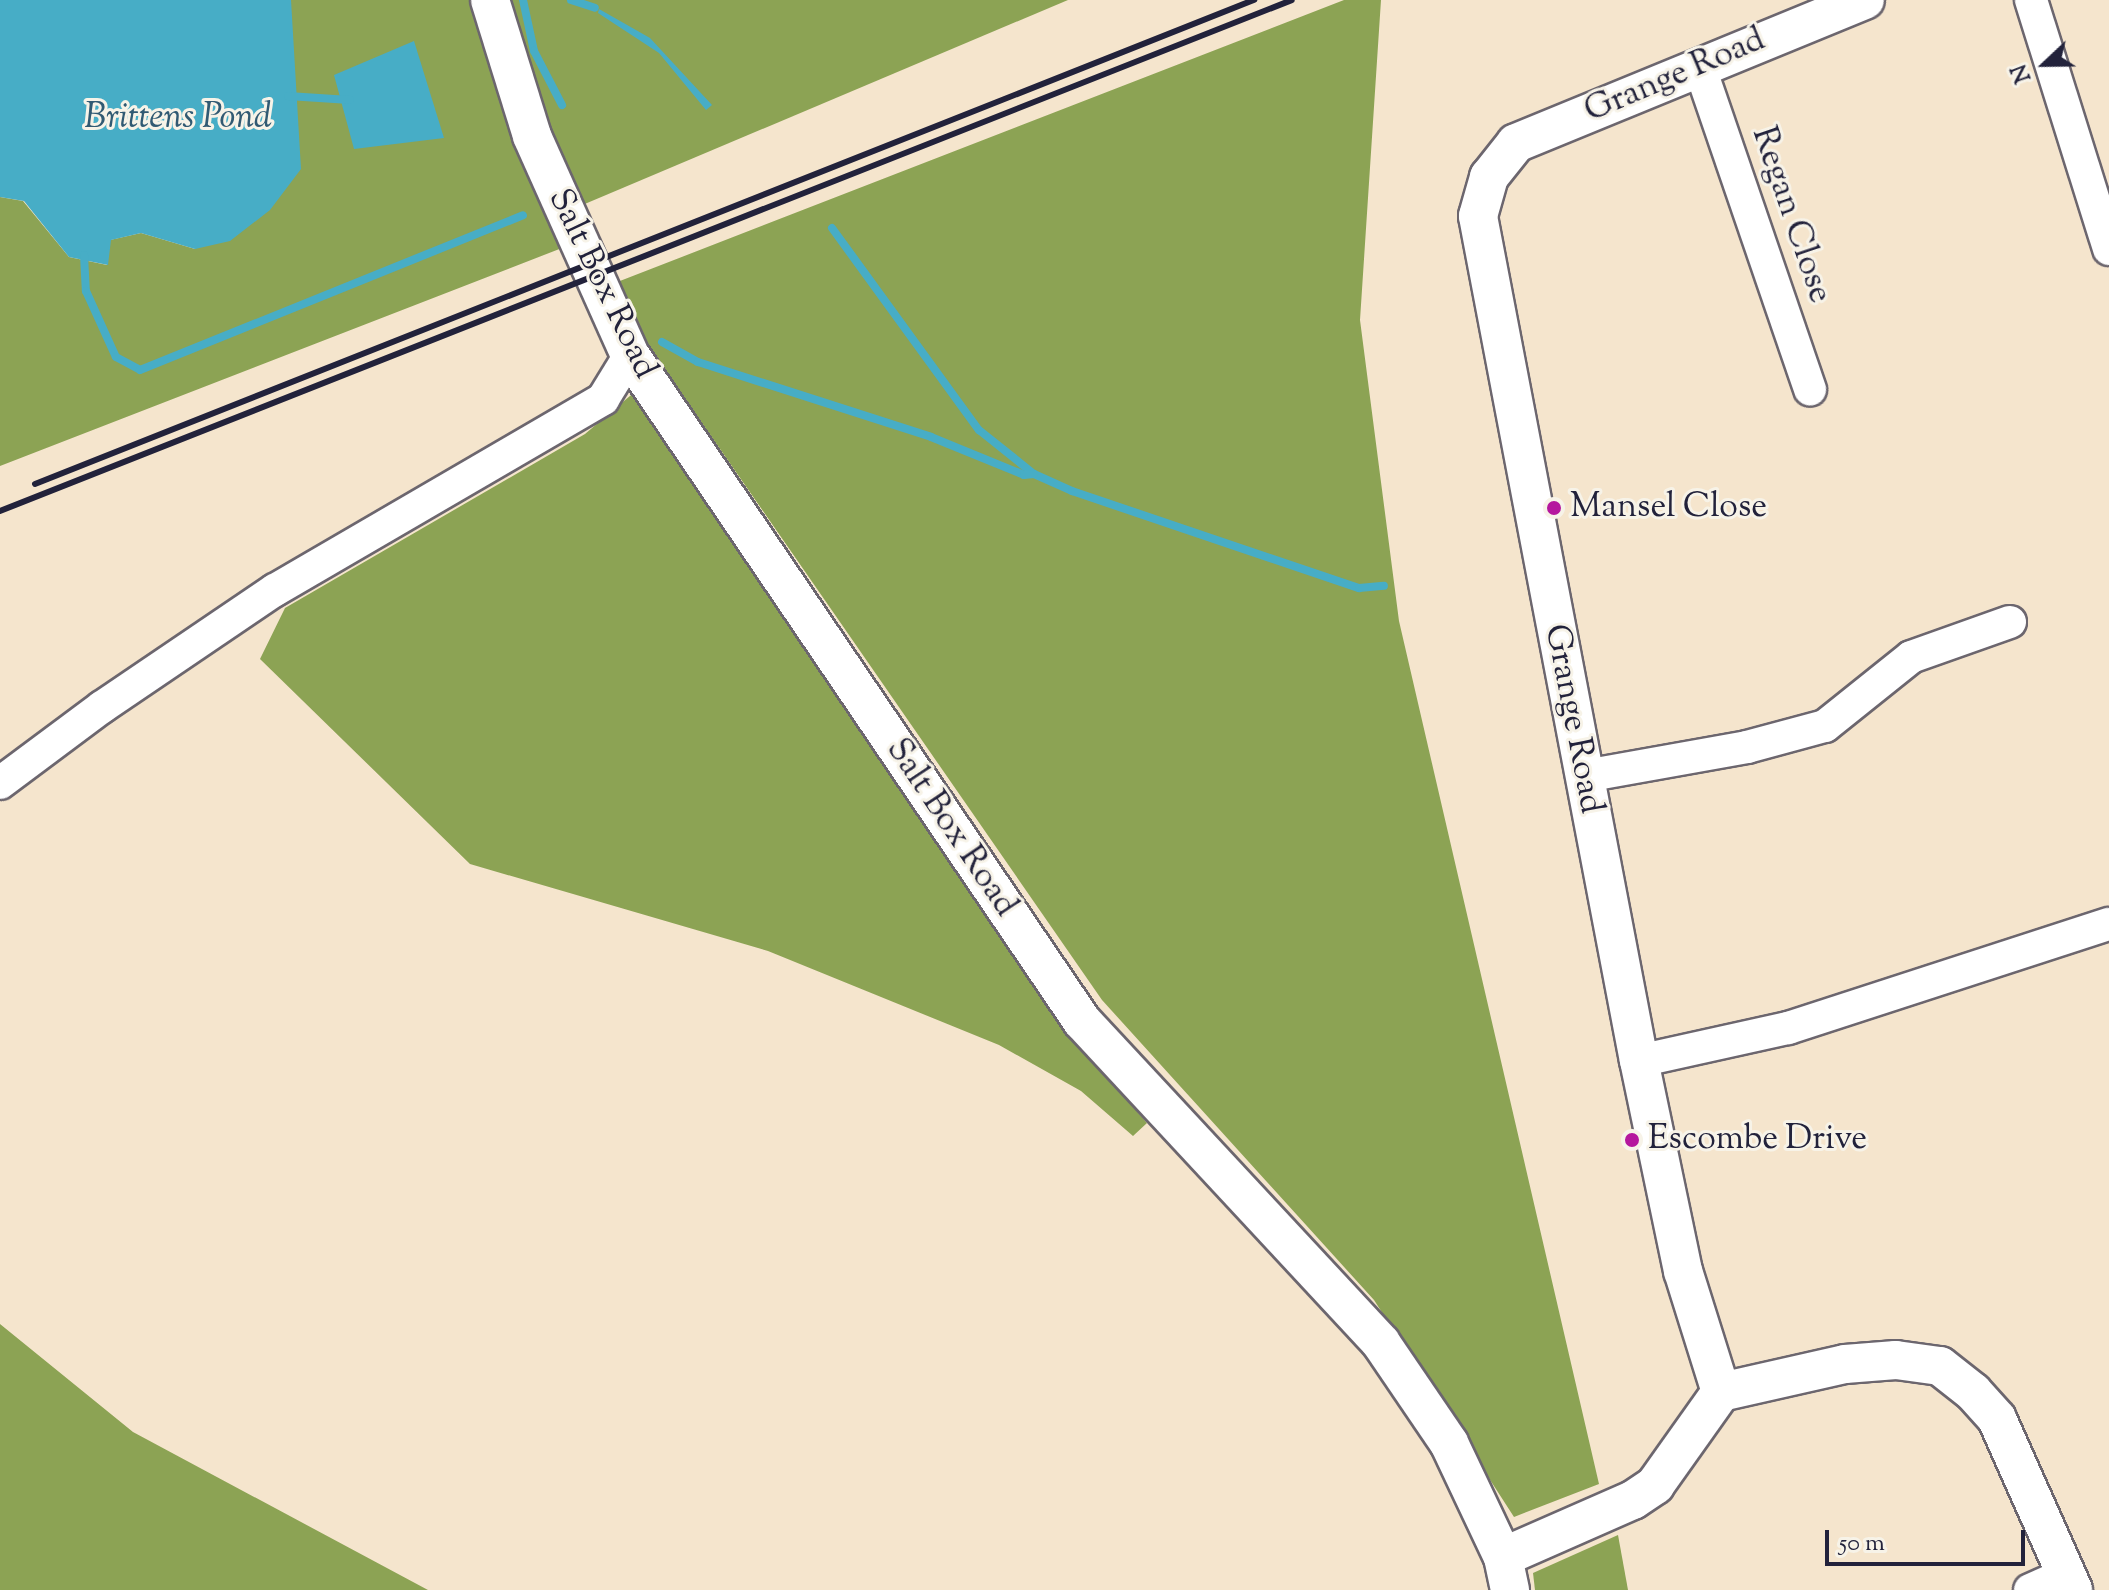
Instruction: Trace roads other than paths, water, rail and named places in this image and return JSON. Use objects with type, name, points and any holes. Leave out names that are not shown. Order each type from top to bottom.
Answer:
[{"type":"street","name":"Salt Box Road","points":[[490,0],[532,136],[630,355],[1082,1021],[1381,1343],[1449,1443],[1506,1573]]},
{"type":"street","name":"Grange Road","points":[[1721,1392],[1683,1271],[1639,1061],[1478,216],[1489,177],[1516,143],[1699,65],[1865,0]]},
{"type":"street","points":[[2031,0],[2109,249]]},
{"type":"street","name":"Regan Close","points":[[1699,65],[1810,390]]},
{"type":"street","points":[[0,783],[102,707],[275,590],[603,399],[630,355]]},
{"type":"street","points":[[1585,776],[1747,747],[1825,726],[1911,657],[2010,622]]},
{"type":"street","points":[[1639,1061],[1788,1028],[2109,924]]},
{"type":"street","points":[[1506,1573],[1655,1485],[1721,1392],[1845,1364],[1896,1360],[1940,1366],[1973,1392],[1997,1419],[2069,1582],[2030,1590]]},
{"type":"water","name":"Brittens Pond","points":[[0,0],[291,0],[301,169],[270,210],[230,241],[195,249],[141,233],[111,240],[108,265],[69,257],[24,201],[0,197]]},
{"type":"water","points":[[599,9],[650,38],[712,105],[706,110],[659,53],[598,13]]},
{"type":"water","points":[[414,41],[444,138],[354,149],[334,75]]},
{"type":"waterway","points":[[523,0],[534,51],[562,105]]},
{"type":"waterway","points":[[571,0],[595,8]]},
{"type":"waterway","points":[[288,96],[350,100]]},
{"type":"waterway","points":[[84,255],[86,291],[116,357],[140,370],[523,215]]},
{"type":"waterway","points":[[832,228],[979,430],[1034,474],[1072,491],[1359,588],[1384,586]]},
{"type":"waterway","points":[[662,342],[698,362],[931,437],[1024,475],[1034,474]]},
{"type":"railway","points":[[35,484],[1254,0]]},
{"type":"railway","points":[[0,511],[1292,0]]},
{"type":"place","name":"Mansel Close","points":[[1554,508]]},
{"type":"place","name":"Escombe Drive","points":[[1632,1140]]}]
